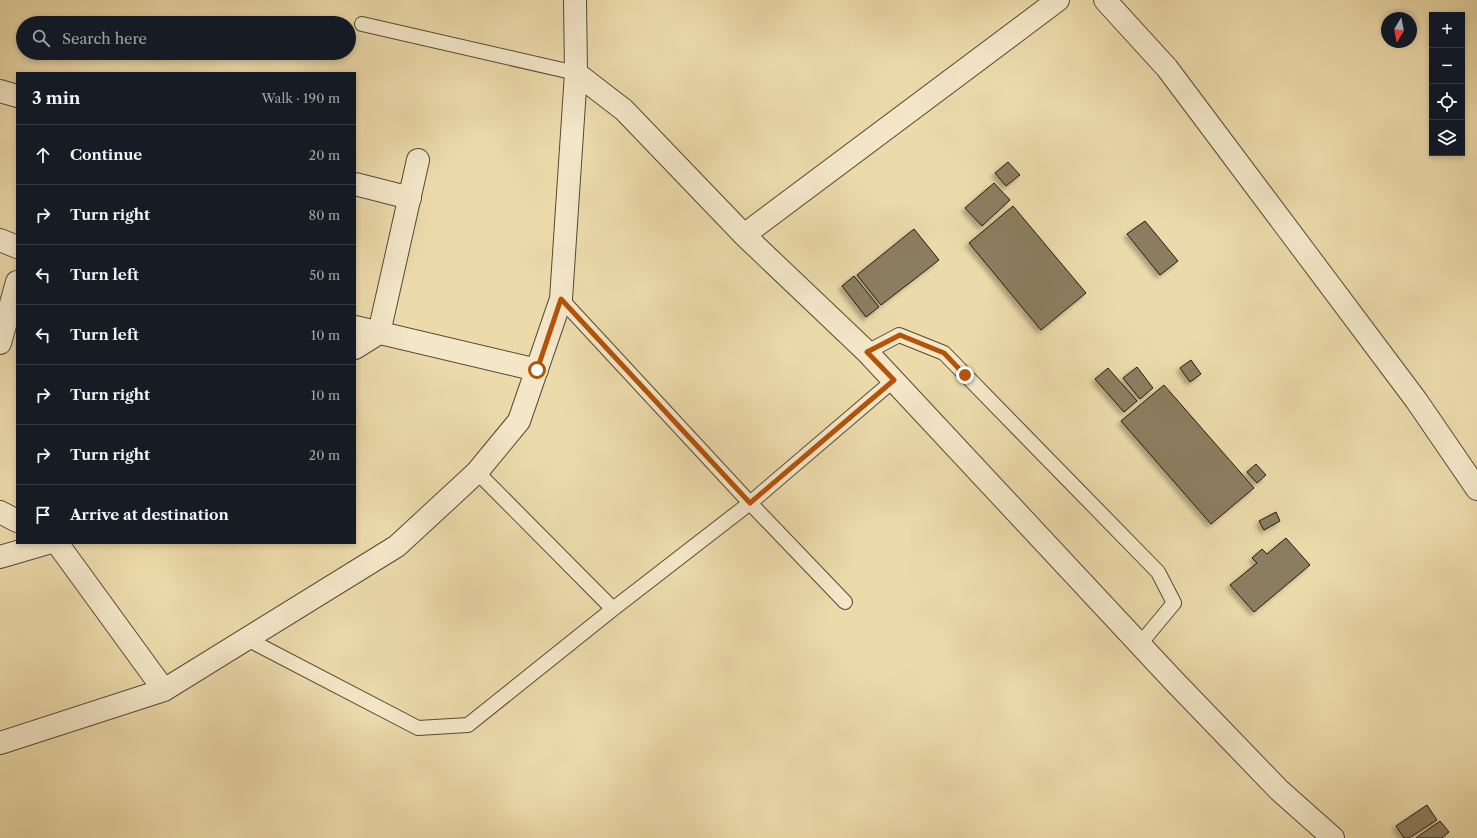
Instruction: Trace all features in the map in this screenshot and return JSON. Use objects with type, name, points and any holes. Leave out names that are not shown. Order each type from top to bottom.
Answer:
[{"type":"street","points":[[0,743],[164,690],[397,546],[478,472],[519,421],[561,299],[576,73],[575,0]]},
{"type":"street","points":[[744,235],[1058,0]]},
{"type":"street","points":[[1105,0],[1167,68],[1416,400],[1477,489]]},
{"type":"street","points":[[576,73],[624,110],[744,235],[867,352],[1178,685],[1279,790],[1333,838]]},
{"type":"street","points":[[0,91],[16,96]]},
{"type":"street","points":[[356,347],[379,333],[418,160]]},
{"type":"street","points":[[356,184],[410,198]]},
{"type":"street","points":[[0,240],[16,247]]},
{"type":"street","points":[[0,342],[16,286]]},
{"type":"street","points":[[356,327],[537,370]]},
{"type":"street","points":[[0,512],[16,520]]},
{"type":"street","points":[[0,557],[45,544]]},
{"type":"street","points":[[58,544],[164,690]]},
{"type":"lane","points":[[362,24],[576,73]]},
{"type":"lane","points":[[561,299],[750,503],[845,602]]},
{"type":"lane","points":[[867,352],[900,335],[944,353],[1158,572],[1174,603],[1140,644]]},
{"type":"lane","points":[[247,639],[418,728],[468,725],[612,609],[750,503],[894,380]]},
{"type":"lane","points":[[478,472],[612,609]]},
{"type":"building","points":[[1008,162],[1020,175],[1006,186],[995,173]]},
{"type":"building","points":[[994,183],[1010,200],[982,226],[965,208]]},
{"type":"building","points":[[1013,206],[1086,293],[1041,330],[969,243]]},
{"type":"building","points":[[1145,221],[1178,261],[1160,275],[1127,234]]},
{"type":"building","points":[[914,229],[939,260],[881,305],[857,275]]},
{"type":"building","points":[[854,276],[879,307],[866,317],[842,286]]},
{"type":"building","points":[[1191,360],[1201,374],[1190,382],[1180,368]]},
{"type":"building","points":[[1137,367],[1153,388],[1140,399],[1123,378]]},
{"type":"building","points":[[1108,368],[1137,401],[1124,412],[1095,379]]},
{"type":"building","points":[[1164,385],[1254,488],[1211,524],[1121,421]]},
{"type":"building","points":[[1256,464],[1266,475],[1257,483],[1247,472]]},
{"type":"building","points":[[1276,512],[1280,521],[1264,530],[1259,521]]},
{"type":"building","points":[[1286,538],[1310,565],[1254,612],[1230,585],[1257,563],[1252,558],[1262,549],[1267,554]]},
{"type":"building","points":[[1427,805],[1437,820],[1409,838],[1404,838],[1396,826]]},
{"type":"building","points":[[1440,821],[1449,832],[1442,838],[1416,838]]},
{"type":"route","points":[[537,370],[561,299],[750,503],[894,380],[867,352],[900,335],[944,353],[965,375]]}]
